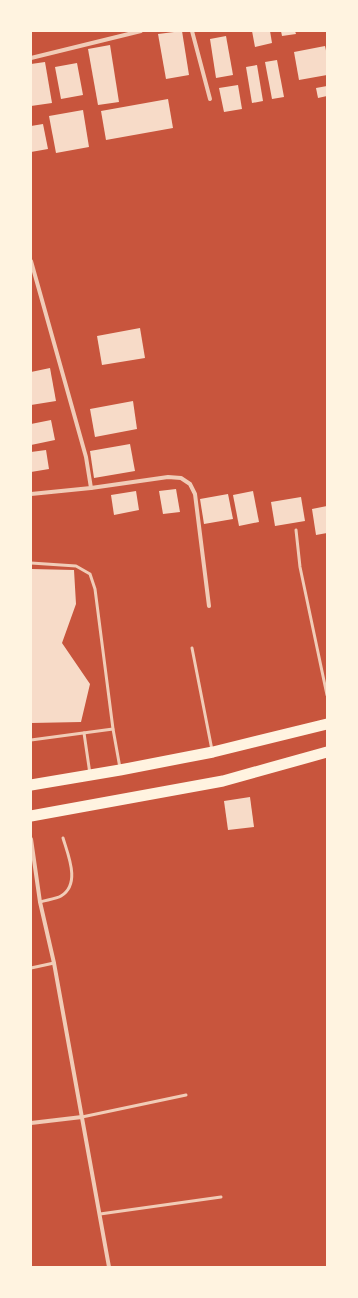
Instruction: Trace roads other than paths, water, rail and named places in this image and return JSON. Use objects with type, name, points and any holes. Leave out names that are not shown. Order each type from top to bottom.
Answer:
[{"type":"highway","points":[[31,785],[213,752],[327,724]]},
{"type":"highway","points":[[31,816],[223,780],[327,752]]},
{"type":"street","points":[[31,58],[141,31]]},
{"type":"street","points":[[192,31],[210,98]]},
{"type":"street","points":[[31,261],[86,457],[91,488]]},
{"type":"street","points":[[31,494],[91,488],[168,477],[181,478],[190,484],[195,494],[209,606]]},
{"type":"street","points":[[31,839],[40,902],[54,963],[109,1267]]},
{"type":"street","points":[[31,1123],[82,1117]]},
{"type":"lane","points":[[296,530],[300,567],[327,695]]},
{"type":"lane","points":[[31,564],[76,566],[90,574],[95,589],[113,730],[120,770]]},
{"type":"lane","points":[[192,648],[213,752]]},
{"type":"lane","points":[[31,740],[113,730]]},
{"type":"lane","points":[[84,733],[90,775]]},
{"type":"lane","points":[[40,902],[61,896],[70,887],[72,876],[63,838]]},
{"type":"lane","points":[[31,968],[54,963]]},
{"type":"lane","points":[[82,1117],[186,1095]]},
{"type":"lane","points":[[100,1214],[221,1197]]}]
